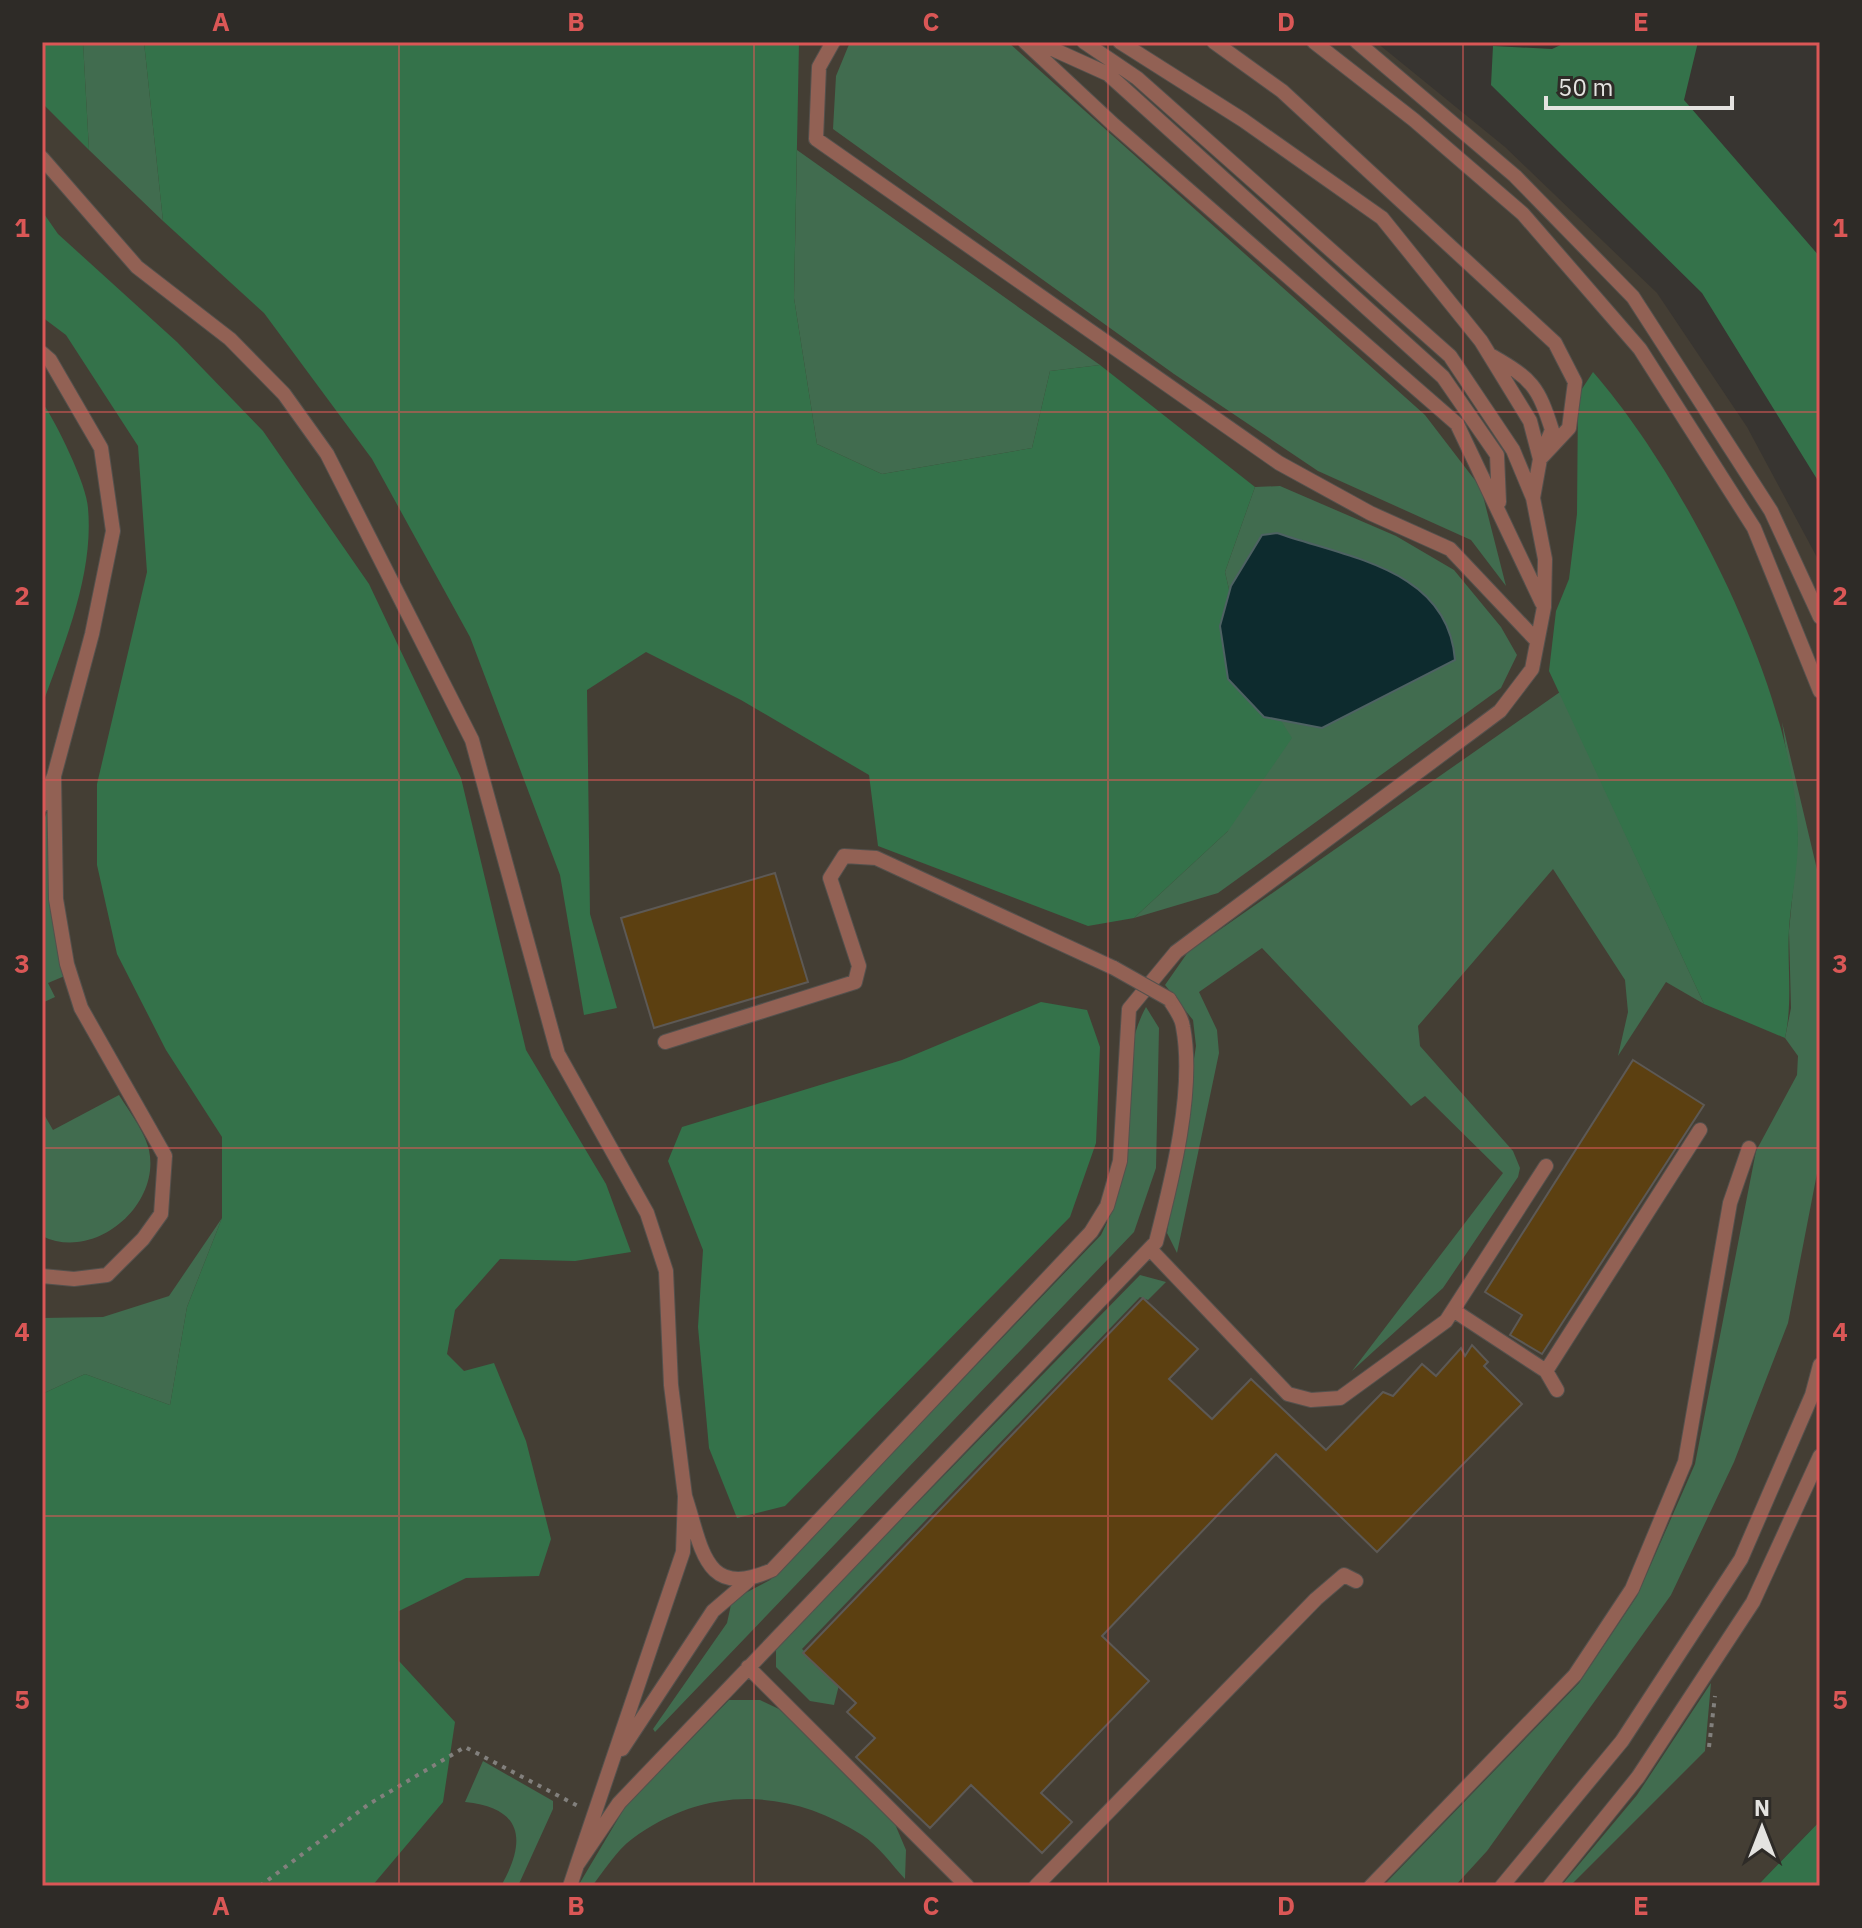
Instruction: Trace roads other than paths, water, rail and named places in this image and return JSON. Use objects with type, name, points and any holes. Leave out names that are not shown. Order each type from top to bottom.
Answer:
[{"type":"lane","points":[[833,42],[819,67],[816,139],[1279,463],[1370,513],[1450,549],[1537,641]]},
{"type":"lane","points":[[1025,42],[1114,125],[1457,424],[1500,508],[1544,607]]},
{"type":"lane","points":[[1037,42],[1108,74],[1443,377],[1497,455],[1500,508]]},
{"type":"lane","points":[[611,1766],[713,1611],[748,1581],[772,1570],[1091,1232],[1107,1206],[1120,1161],[1129,1009],[1176,952],[1500,711],[1532,669],[1544,607],[1545,559],[1533,498],[1513,450],[1450,356],[1137,78],[1084,42]]},
{"type":"lane","points":[[1120,42],[1243,120],[1382,218],[1489,354],[1530,421],[1540,459]]},
{"type":"lane","points":[[1214,42],[1282,91],[1555,343],[1575,382],[1569,428],[1540,459]]},
{"type":"lane","points":[[1314,42],[1414,120],[1523,214],[1640,349],[1754,528],[1820,691]]},
{"type":"lane","points":[[1357,42],[1515,176],[1633,297],[1771,511],[1820,617]]},
{"type":"lane","points":[[42,158],[137,267],[230,339],[284,394],[327,454],[472,740],[558,1054],[647,1213],[666,1271],[671,1385],[685,1496],[683,1552],[570,1886]]},
{"type":"lane","points":[[42,353],[50,360],[101,448],[113,531],[92,634],[54,776],[42,805]]},
{"type":"lane","points":[[1489,354],[1528,377],[1544,404],[1552,430],[1540,459],[1533,498]]},
{"type":"lane","points":[[42,1276],[74,1279],[107,1275],[143,1239],[161,1214],[165,1156],[81,1008],[67,964],[56,899],[54,776]]},
{"type":"lane","points":[[577,1865],[619,1803],[1156,1242],[1173,1178],[1184,1099],[1183,1024],[1169,999],[1114,968],[876,858],[844,856],[830,878],[859,966],[855,982],[665,1042]]},
{"type":"lane","points":[[1546,1371],[1700,1130]]},
{"type":"lane","points":[[1371,1886],[1575,1675],[1632,1589],[1685,1462],[1730,1203],[1749,1148]]},
{"type":"lane","points":[[1150,1249],[1288,1394],[1311,1400],[1340,1398],[1372,1378],[1446,1321],[1546,1166]]},
{"type":"lane","points":[[1453,1310],[1546,1371],[1557,1390]]},
{"type":"lane","points":[[1502,1886],[1622,1741],[1741,1559],[1812,1395],[1820,1365]]},
{"type":"lane","points":[[1550,1886],[1638,1777],[1753,1602],[1820,1456]]},
{"type":"lane","points":[[685,1496],[707,1565],[726,1581],[748,1581]]},
{"type":"lane","points":[[1036,1886],[1316,1599],[1344,1575],[1356,1581]]},
{"type":"lane","points":[[748,1667],[967,1886]]},
{"type":"water","points":[[1277,533],[1363,560],[1415,586],[1434,605],[1448,629],[1455,660],[1322,728],[1264,717],[1228,679],[1220,626],[1231,586],[1262,535]]}]
